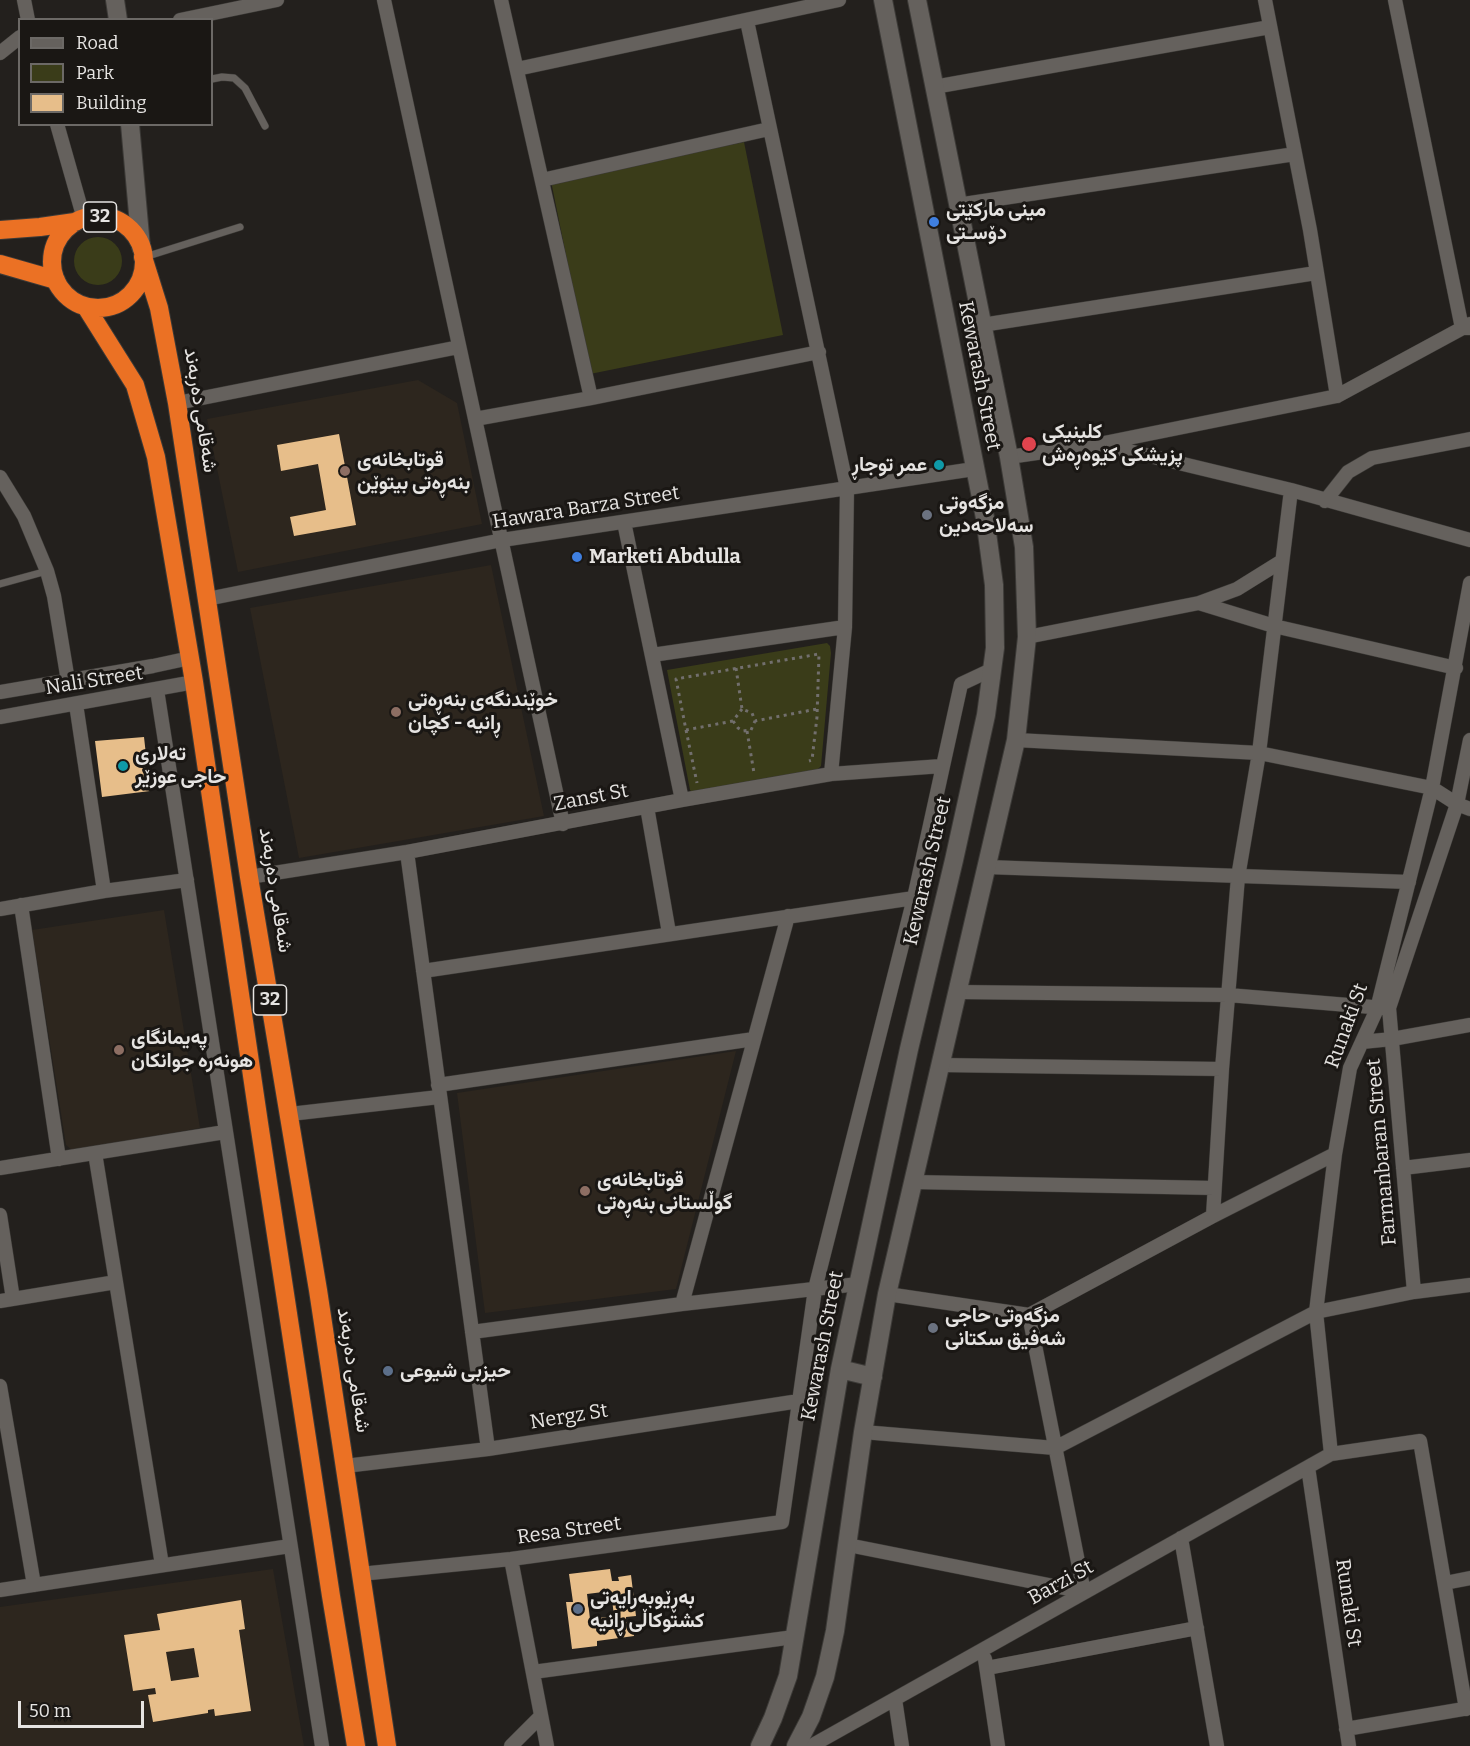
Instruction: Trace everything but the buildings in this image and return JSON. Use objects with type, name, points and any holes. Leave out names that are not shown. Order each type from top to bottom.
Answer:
[{"type":"highway","name":"32","points":[[0,230],[103,217],[122,224],[130,230],[142,252]]},
{"type":"highway","name":"32","points":[[80,220],[61,235],[53,252],[53,271],[56,280],[68,297],[86,307],[135,385],[156,457],[194,682],[266,1170],[356,1746]]},
{"type":"highway","points":[[86,307],[106,308],[124,300],[138,286],[142,277],[142,252]]},
{"type":"highway","name":"شەقامی دەربەند","points":[[142,252],[159,308],[177,403],[249,877],[290,1114],[387,1746]]},
{"type":"highway","points":[[0,264],[56,280]]},
{"type":"main road","points":[[115,0],[118,18]]},
{"type":"main road","name":"Kewarash Street","points":[[760,1746],[788,1676],[840,1369],[909,1049],[986,715],[993,669],[995,618],[993,574],[985,518],[883,0]]},
{"type":"main road","name":"Kewarash Street","points":[[796,1746],[811,1717],[825,1677],[887,1294],[1017,740],[1027,637],[1024,547],[1009,457],[917,0]]},
{"type":"main road","points":[[130,126],[142,252]]},
{"type":"main road","points":[[840,1369],[873,1377]]},
{"type":"street","points":[[24,0],[28,18]]},
{"type":"street","points":[[190,18],[277,0]]},
{"type":"street","points":[[384,0],[563,824]]},
{"type":"street","points":[[501,0],[591,398]]},
{"type":"street","points":[[517,69],[839,0]]},
{"type":"street","points":[[1265,0],[1317,273],[1337,396]]},
{"type":"street","points":[[1009,457],[1099,444],[1337,396],[1467,327],[1395,0]]},
{"type":"street","points":[[747,21],[847,488],[845,627],[831,774]]},
{"type":"street","points":[[934,87],[1270,27]]},
{"type":"street","points":[[0,53],[18,39]]},
{"type":"street","points":[[57,126],[80,220]]},
{"type":"street","points":[[542,180],[769,129]]},
{"type":"street","points":[[957,205],[1295,154]]},
{"type":"street","points":[[982,325],[1317,273]]},
{"type":"street","points":[[177,403],[459,347]]},
{"type":"street","points":[[475,418],[591,398],[819,352]]},
{"type":"street","points":[[1325,501],[1348,472],[1372,458],[1470,439]]},
{"type":"street","points":[[1099,444],[1291,490],[1470,540]]},
{"type":"street","name":"Hawara Barza Street","points":[[207,599],[502,540],[974,469]]},
{"type":"street","points":[[0,477],[24,516],[47,571],[54,596],[68,681]]},
{"type":"street","points":[[1213,1216],[1222,1069],[1238,877],[1259,753],[1291,490]]},
{"type":"street","points":[[624,522],[682,800]]},
{"type":"street","points":[[1027,637],[1199,603],[1237,589],[1282,561]]},
{"type":"street","name":"Runaki St","points":[[1383,1008],[1408,882],[1432,788],[1470,583]]},
{"type":"street","points":[[1199,603],[1274,626],[1456,668]]},
{"type":"street","points":[[652,655],[845,627]]},
{"type":"street","name":"Nali Street","points":[[0,692],[190,658]]},
{"type":"street","points":[[799,1401],[815,1289],[914,898],[961,684],[993,669]]},
{"type":"street","name":"Nali Street","points":[[0,717],[194,682]]},
{"type":"street","points":[[157,690],[322,1746]]},
{"type":"street","points":[[76,704],[104,891]]},
{"type":"street","points":[[1017,740],[1259,753],[1432,788],[1463,807]]},
{"type":"street","name":"Runaki St","points":[[1331,1454],[1316,1312],[1335,1154],[1350,1068],[1362,1042],[1383,1008],[1463,807],[1470,740]]},
{"type":"street","name":"Zanst St","points":[[249,877],[407,852],[831,774],[942,766]]},
{"type":"street","points":[[647,807],[669,933]]},
{"type":"street","points":[[407,852],[488,1449]]},
{"type":"street","points":[[987,867],[1408,882]]},
{"type":"street","points":[[0,909],[104,891],[187,880]]},
{"type":"street","points":[[423,970],[914,898]]},
{"type":"street","points":[[21,905],[59,1159]]},
{"type":"street","points":[[682,1304],[788,916]]},
{"type":"street","points":[[958,992],[1228,995],[1383,1008]]},
{"type":"street","name":"Farmanbaran Street","points":[[1383,1008],[1392,1039],[1414,1292]]},
{"type":"street","points":[[1362,1042],[1470,1025]]},
{"type":"street","points":[[290,1114],[754,1039]]},
{"type":"street","points":[[940,1065],[1222,1069]]},
{"type":"street","points":[[0,1168],[225,1132]]},
{"type":"street","points":[[95,1153],[162,1565]]},
{"type":"street","points":[[887,1294],[1029,1315],[1213,1216],[1335,1154]]},
{"type":"street","points":[[1403,1168],[1470,1160]]},
{"type":"street","points":[[913,1182],[1214,1188]]},
{"type":"street","points":[[0,1215],[7,1300],[116,1282]]},
{"type":"street","points":[[472,1332],[682,1304],[858,1284]]},
{"type":"street","points":[[863,1432],[1055,1449],[1316,1312],[1414,1292],[1470,1285]]},
{"type":"street","points":[[848,1545],[1084,1592],[1029,1315]]},
{"type":"street","points":[[0,1386],[34,1585]]},
{"type":"street","name":"Nergz St","points":[[345,1466],[488,1449],[799,1401]]},
{"type":"street","name":"Resa Street","points":[[360,1574],[511,1559],[782,1522],[799,1401]]},
{"type":"street","points":[[1331,1454],[1420,1441],[1468,1708],[1346,1729]]},
{"type":"street","name":"Barzi St","points":[[811,1746],[1331,1454]]},
{"type":"street","name":"Runaki St","points":[[1308,1467],[1349,1746]]},
{"type":"street","points":[[1181,1538],[1217,1746]]},
{"type":"street","points":[[0,1590],[290,1546]]},
{"type":"street","points":[[511,1559],[547,1746]]},
{"type":"street","points":[[1445,1583],[1470,1578]]},
{"type":"street","points":[[987,1668],[1197,1628]]},
{"type":"street","points":[[533,1672],[794,1637]]},
{"type":"street","points":[[984,1649],[998,1746]]},
{"type":"street","points":[[895,1699],[902,1746]]},
{"type":"street","points":[[511,1746],[541,1716]]},
{"type":"lane","points":[[213,79],[234,78],[245,88],[265,126]]},
{"type":"lane","points":[[142,252],[240,227]]},
{"type":"lane","points":[[0,584],[47,571]]},
{"type":"path","points":[[698,784],[676,679],[819,654],[812,760],[803,762]]},
{"type":"path","points":[[736,668],[742,710]]},
{"type":"path","points":[[755,721],[817,709]]},
{"type":"path","points":[[733,721],[738,728],[751,730],[755,721],[752,713],[742,710]]},
{"type":"path","points":[[733,721],[742,710]]},
{"type":"path","points":[[686,730],[733,721]]},
{"type":"path","points":[[747,731],[754,773],[763,771]]},
{"type":"shaded area","name":"قوتابخانەی بنەڕەتی بیتوێن","points":[[418,380],[457,403],[482,524],[238,572],[207,419]]},
{"type":"shaded area","name":"خوێندنگەی بنەڕەتی ڕانیە - کچان","points":[[491,565],[544,816],[299,858],[250,608]]},
{"type":"shaded area","name":"پەیمانگای هونەرە جوانکان","points":[[164,910],[200,1128],[73,1151],[66,1145],[32,930]]},
{"type":"shaded area","name":"قوتابخانه‌ی گوڵستانی بنه‌ڕه‌تی","points":[[736,1051],[676,1289],[485,1313],[457,1093]]},
{"type":"shaded area","points":[[273,1569],[304,1746],[0,1746],[0,1607]]},
{"type":"green space","points":[[744,142],[783,335],[590,374],[551,181]]},
{"type":"green space","points":[[93,237],[103,237],[115,244],[122,256],[122,266],[115,278],[103,285],[93,285],[78,274],[74,266],[74,256],[85,241]]},
{"type":"green space","points":[[827,643],[831,653],[821,766],[818,769],[790,776],[693,793],[690,790],[667,670]]},
{"type":"place","name":"مینی مارکێتی دۆسـتی","points":[[934,222]]},
{"type":"place","name":"كلینیكی پزیشكی كێوەڕەش","points":[[1029,444]]},
{"type":"place","name":"عمر توجاڕ","points":[[939,465]]},
{"type":"place","name":"قوتابخانەی بنەڕەتی بیتوێن","points":[[345,471]]},
{"type":"place","name":"مزگەوتی سەلاحەدین","points":[[927,515]]},
{"type":"place","name":"Marketi Abdulla","points":[[577,557]]},
{"type":"place","name":"خوێندنگەی بنەڕەتی ڕانیە - کچان","points":[[396,712]]},
{"type":"place","name":"تەلاری حاجی عوزێر","points":[[123,766]]},
{"type":"place","name":"پەیمانگای هونەرە جوانکان","points":[[119,1050]]},
{"type":"place","name":"قوتابخانه‌ی گوڵستانی بنه‌ڕه‌تی","points":[[585,1191]]},
{"type":"place","name":"مزگەوتی حاجی شەفیق سکتانی","points":[[933,1328]]},
{"type":"place","name":"حیزبی شیوعی","points":[[388,1371]]},
{"type":"place","name":"بەڕێوبەرایەتی کشتوکاڵی ڕانیە","points":[[578,1609]]}]
